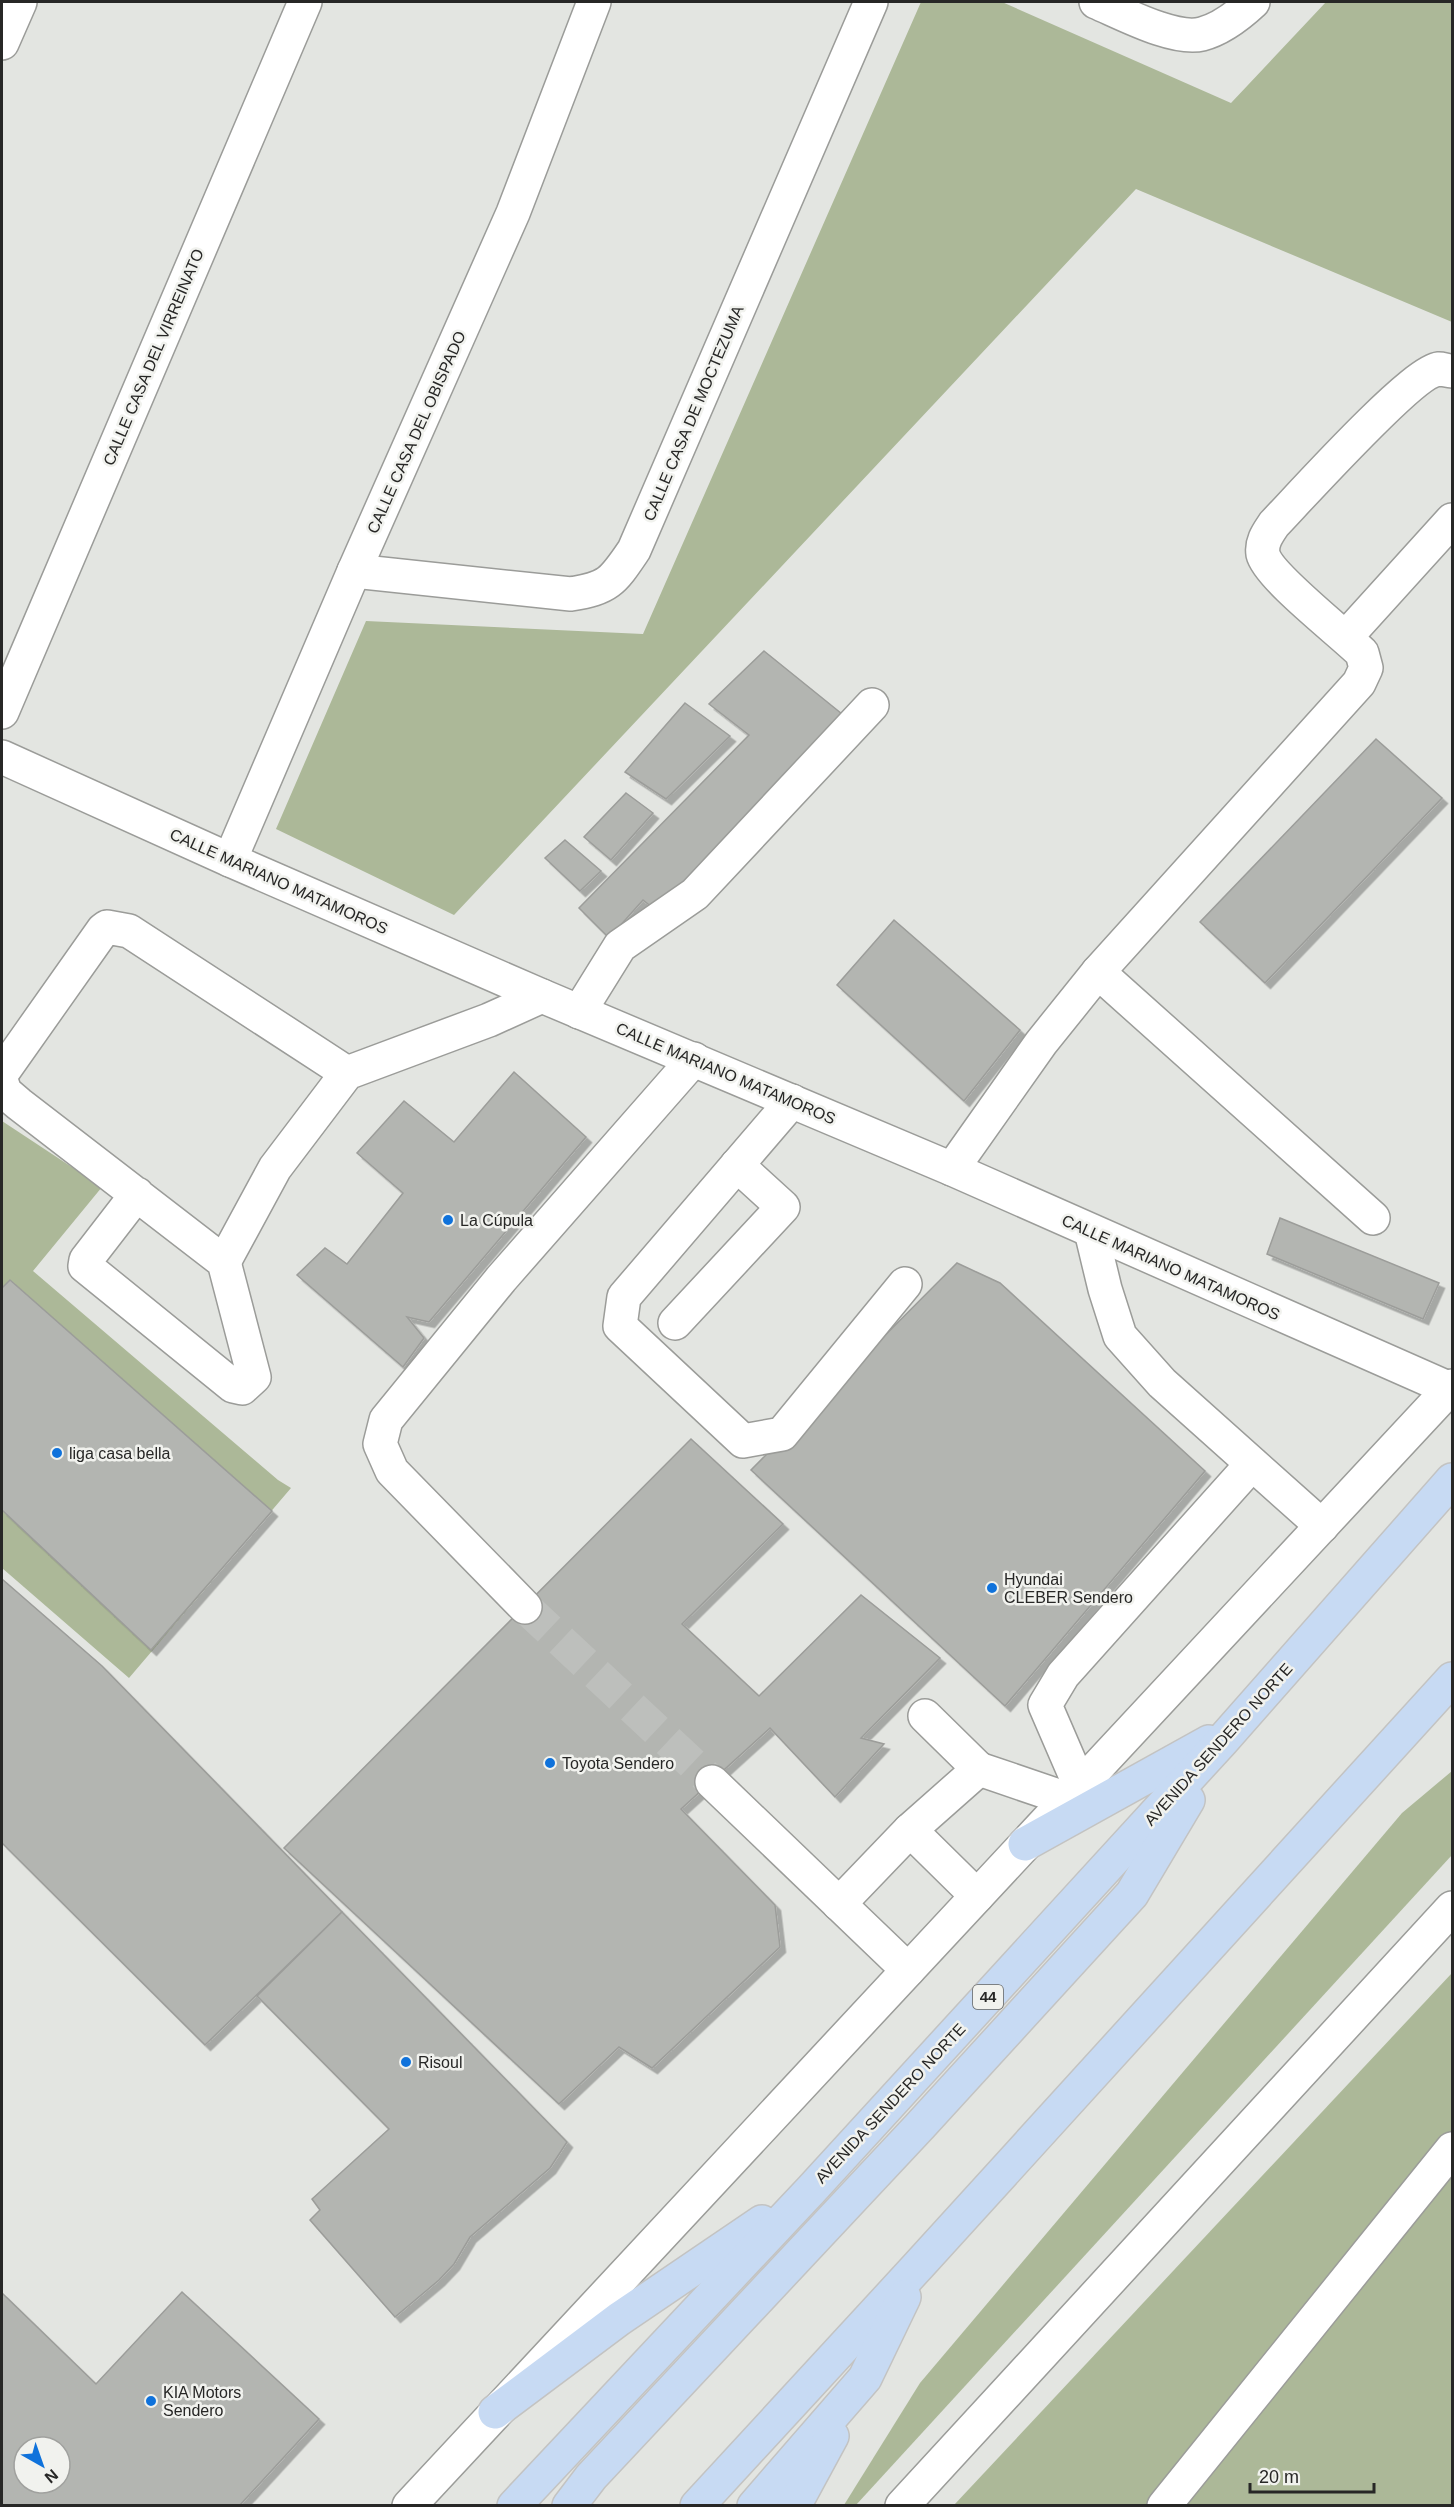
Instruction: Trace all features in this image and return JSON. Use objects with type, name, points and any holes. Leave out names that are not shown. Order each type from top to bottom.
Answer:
[{"type":"main road","name":"AVENIDA SENDERO NORTE","points":[[514,2505],[811,2190],[1227,1736],[1452,1480]]},
{"type":"main road","points":[[697,2505],[919,2265],[1452,1679]]},
{"type":"main road","points":[[1343,1801],[1452,1701]]},
{"type":"main road","points":[[1025,1844],[1227,1736]]},
{"type":"main road","points":[[569,2505],[591,2477],[928,2117],[1132,1894],[1227,1736]]},
{"type":"main road","points":[[495,2412],[619,2319],[811,2190]]},
{"type":"main road","points":[[794,2505],[865,2378],[919,2265]]},
{"type":"main road","points":[[754,2505],[865,2378]]},
{"type":"street","points":[[2,43],[20,2]]},
{"type":"street","name":"CALLE CASA DEL VIRREINATO","points":[[2,712],[305,2]]},
{"type":"street","name":"CALLE CASA DEL OBISPADO","points":[[230,860],[354,571],[513,213],[594,2]]},
{"type":"street","name":"CALLE CASA DE MOCTEZUMA","points":[[354,571],[571,594],[596,590],[616,575],[634,550],[871,2]]},
{"type":"street","points":[[1100,2],[1176,34],[1201,34],[1224,24],[1253,2]]},
{"type":"street","points":[[952,1169],[1041,1044],[1098,972],[1359,683],[1366,668],[1362,653],[1274,573],[1263,555],[1263,542],[1274,524],[1398,395],[1422,377],[1438,369],[1452,371]]},
{"type":"street","points":[[1346,637],[1452,520]]},
{"type":"street","points":[[579,1012],[620,946],[695,894],[872,705]]},
{"type":"street","name":"CALLE MARIANO MATAMOROS","points":[[2,757],[230,860],[542,996],[952,1169],[1451,1388]]},
{"type":"street","points":[[2,1073],[107,927],[129,932],[348,1073]]},
{"type":"street","points":[[1098,972],[1373,1218]]},
{"type":"street","points":[[224,1263],[275,1168],[348,1073],[489,1020],[542,996]]},
{"type":"street","points":[[525,1607],[392,1471],[380,1444],[386,1420],[501,1279],[694,1059]]},
{"type":"street","points":[[2,1083],[5,1092],[19,1104],[137,1194],[224,1263],[254,1377],[242,1388],[233,1386],[85,1266],[86,1260],[137,1194]]},
{"type":"street","points":[[792,1101],[624,1297],[620,1326],[743,1441],[782,1434],[905,1284]]},
{"type":"street","points":[[675,1323],[783,1207],[737,1165]]},
{"type":"street","points":[[1091,1231],[1105,1289],[1120,1336],[1162,1383],[1322,1526]]},
{"type":"street","points":[[409,2505],[1451,1388]]},
{"type":"street","points":[[1073,1793],[1045,1705],[1063,1675],[1252,1464]]},
{"type":"street","points":[[925,1716],[979,1769],[1073,1793]]},
{"type":"street","points":[[839,1904],[910,1830],[979,1769]]},
{"type":"street","points":[[712,1782],[908,1970]]},
{"type":"street","points":[[910,1830],[977,1896]]},
{"type":"street","points":[[902,2505],[1452,1908]]},
{"type":"street","points":[[1164,2505],[1452,2149]]},
{"type":"green space","points":[[921,2],[1002,2],[1231,103],[1326,2],[1452,2],[1452,322],[1136,189],[454,915],[276,829],[366,621],[643,634]]},
{"type":"green space","points":[[2,1121],[102,1187],[33,1271],[278,1480],[291,1488],[129,1678],[2,1568]]},
{"type":"green space","points":[[1452,1771],[1452,1855],[856,2505],[844,2505],[920,2383],[1402,1813]]},
{"type":"green space","points":[[1452,1973],[1452,2505],[954,2505]]},
{"type":"building","points":[[764,651],[847,718],[658,912],[643,900],[609,938],[579,908],[749,735],[709,704]]},
{"type":"building","points":[[685,703],[730,736],[666,799],[625,772]]},
{"type":"building","points":[[1376,739],[1442,798],[1265,983],[1200,922]]},
{"type":"building","points":[[626,793],[653,813],[611,860],[584,837]]},
{"type":"building","points":[[565,840],[601,871],[580,891],[545,858]]},
{"type":"building","points":[[894,920],[1020,1030],[964,1101],[837,985]]},
{"type":"building","name":"La Cúpula","points":[[514,1072],[586,1137],[429,1322],[407,1317],[424,1338],[403,1367],[297,1275],[325,1248],[347,1264],[403,1193],[357,1153],[404,1101],[454,1142]]},
{"type":"building","points":[[1280,1218],[1439,1283],[1423,1319],[1267,1254]]},
{"type":"building","name":"Hyundai CLEBER Sendero","points":[[957,1263],[1000,1283],[1205,1471],[1005,1706],[751,1470]]},
{"type":"building","points":[[10,1280],[272,1511],[151,1650],[2,1510],[2,1288]]},
{"type":"building","name":"Toyota Sendero","points":[[691,1439],[783,1524],[682,1624],[759,1696],[861,1595],[940,1658],[861,1738],[884,1744],[835,1797],[770,1728],[681,1809],[775,1905],[780,1947],[652,2068],[619,2047],[559,2104],[284,1848]]},
{"type":"building","points":[[2,1579],[102,1666],[342,1912],[205,2045],[2,1843]]},
{"type":"building","name":"Risoul","points":[[342,1912],[567,2142],[550,2168],[470,2237],[454,2264],[439,2280],[395,2317],[310,2220],[320,2210],[312,2199],[389,2129],[257,1996]]},
{"type":"building","name":"KIA Motors Sendero","points":[[182,2292],[319,2419],[239,2506],[2,2506],[2,2293],[96,2384]]},
{"type":"tunnel","points":[[525,1607],[712,1782]]},
{"type":"place","name":"La Cúpula","points":[[448,1220]]},
{"type":"place","name":"liga casa bella","points":[[57,1453]]},
{"type":"place","name":"Hyundai CLEBER Sendero","points":[[992,1588]]},
{"type":"place","name":"Toyota Sendero","points":[[550,1763]]},
{"type":"place","name":"Risoul","points":[[406,2062]]},
{"type":"place","name":"KIA Motors Sendero","points":[[151,2401]]}]
